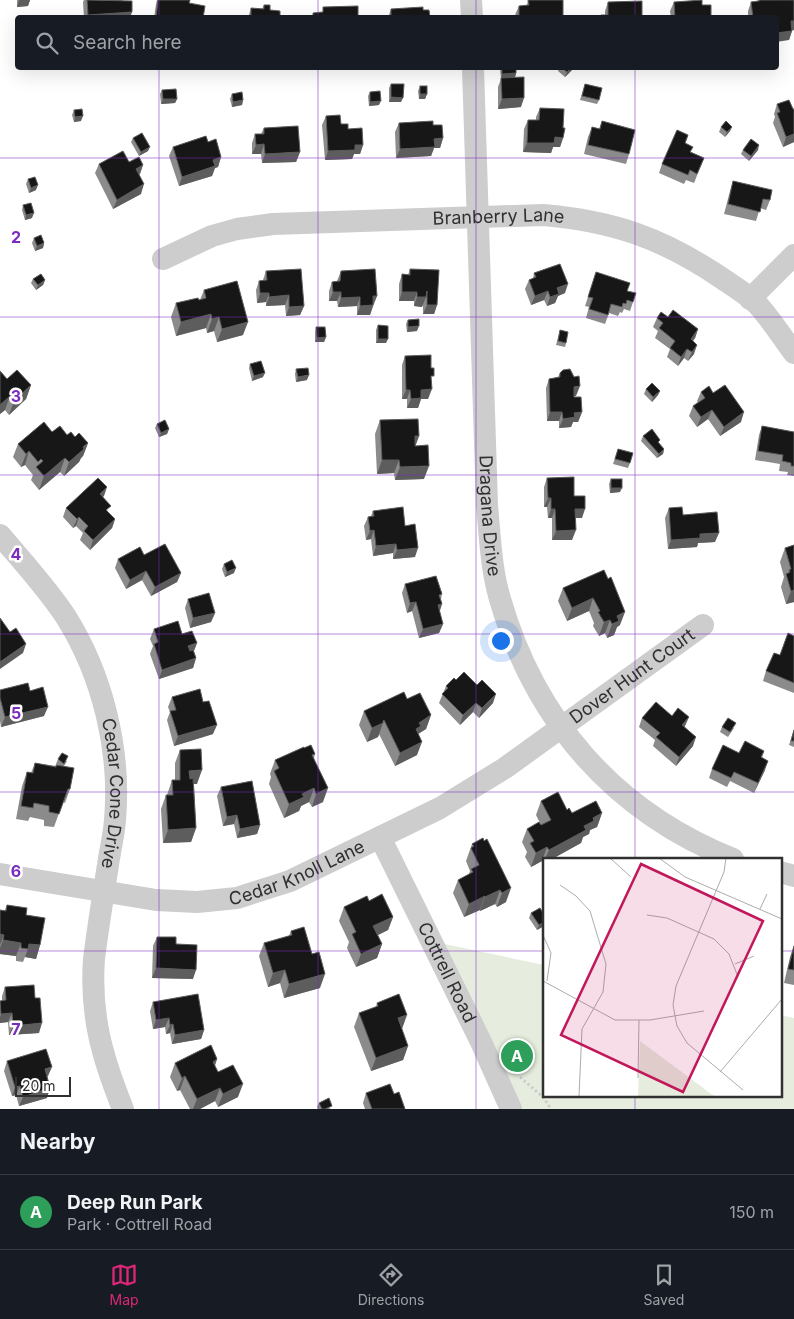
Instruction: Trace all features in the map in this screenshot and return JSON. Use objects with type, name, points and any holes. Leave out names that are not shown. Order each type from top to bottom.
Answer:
[{"type":"street","points":[[471,0],[472,15]]},
{"type":"street","name":"Dragana Drive","points":[[473,70],[488,505],[492,560],[500,598],[525,668],[561,727],[599,773],[626,798],[669,828],[692,841],[731,858]]},
{"type":"street","name":"Branberry Lane","points":[[163,259],[212,236],[237,229],[273,224],[478,216],[543,215],[567,217],[629,230],[697,262],[750,298],[765,313],[794,353]]},
{"type":"street","points":[[750,298],[794,255]]},
{"type":"street","name":"Cedar Cone Drive","points":[[0,535],[50,594],[66,617],[89,662],[101,691],[108,722],[116,776],[115,820],[92,981],[96,1024],[107,1069],[123,1109]]},
{"type":"street","name":"Dover Hunt Court","points":[[561,727],[703,625]]},
{"type":"street","name":"Cedar Knoll Lane","points":[[0,874],[156,900],[197,902],[237,898],[290,881],[440,808],[505,768],[561,727]]},
{"type":"street","name":"Cottrell Road","points":[[380,837],[481,1042],[511,1109]]},
{"type":"green space","points":[[435,942],[543,965],[543,1096],[782,1096],[782,1015],[794,1018],[794,1109],[508,1109]]},
{"type":"building","points":[[87,0],[132,1],[132,12],[88,15]]},
{"type":"building","points":[[158,0],[190,0],[189,3],[205,6],[204,15],[156,15]]},
{"type":"building","points":[[528,0],[563,0],[563,15],[519,15],[519,6],[529,5]]},
{"type":"building","points":[[702,0],[702,5],[711,5],[711,15],[675,15],[674,2]]},
{"type":"building","points":[[794,0],[794,21],[791,21],[792,31],[779,33],[779,15],[753,15],[751,2]]},
{"type":"building","points":[[642,1],[642,15],[608,15],[608,2]]},
{"type":"building","points":[[264,5],[270,5],[270,10],[280,11],[280,15],[251,15],[251,8],[264,9]]},
{"type":"building","points":[[358,6],[358,15],[313,15],[313,13],[323,12],[323,7]]},
{"type":"building","points":[[423,7],[423,10],[429,10],[430,15],[391,15],[391,9]]},
{"type":"building","points":[[502,70],[516,70],[516,73],[502,74]]},
{"type":"building","points":[[524,77],[524,98],[502,99],[501,78]]},
{"type":"building","points":[[391,84],[404,84],[403,98],[391,97]]},
{"type":"building","points":[[585,84],[602,88],[599,100],[582,96]]},
{"type":"building","points":[[420,86],[427,86],[427,94],[420,94]]},
{"type":"building","points":[[176,89],[177,99],[163,99],[162,90]]},
{"type":"building","points":[[380,91],[381,101],[370,102],[370,92]]},
{"type":"building","points":[[242,92],[243,100],[233,102],[232,94]]},
{"type":"building","points":[[789,100],[794,109],[794,134],[786,137],[777,113],[780,112],[777,104]]},
{"type":"building","points":[[540,108],[564,109],[563,128],[565,128],[563,138],[555,137],[554,143],[527,143],[528,120],[539,120]]},
{"type":"building","points":[[82,109],[83,116],[75,117],[74,110]]},
{"type":"building","points":[[340,115],[341,124],[348,124],[348,129],[362,128],[363,145],[355,145],[355,150],[328,151],[326,116]]},
{"type":"building","points":[[433,121],[433,125],[442,125],[443,138],[434,139],[435,147],[400,149],[399,123]]},
{"type":"building","points":[[602,121],[635,130],[629,154],[588,145],[592,127],[600,129]]},
{"type":"building","points":[[726,121],[732,127],[727,132],[721,127]]},
{"type":"building","points":[[298,126],[300,152],[265,154],[264,144],[256,145],[255,134],[264,134],[264,128]]},
{"type":"building","points":[[677,130],[688,135],[685,143],[693,147],[690,152],[704,158],[697,174],[690,170],[688,175],[662,164]]},
{"type":"building","points":[[142,133],[150,147],[141,152],[133,138]]},
{"type":"building","points":[[206,136],[208,142],[216,139],[221,157],[213,160],[215,166],[182,177],[173,147]]},
{"type":"building","points":[[751,139],[759,145],[751,156],[743,150]]},
{"type":"building","points":[[123,151],[129,162],[139,157],[143,165],[136,169],[144,184],[117,200],[99,164]]},
{"type":"building","points":[[35,177],[38,185],[31,188],[28,179]]},
{"type":"building","points":[[733,181],[772,190],[770,200],[763,199],[760,212],[728,204]]},
{"type":"building","points":[[31,203],[34,213],[26,215],[23,205]]},
{"type":"building","points":[[41,235],[44,243],[37,246],[34,238]]},
{"type":"building","points":[[560,264],[568,284],[557,288],[559,294],[550,297],[548,291],[535,296],[529,280],[536,277],[534,273]]},
{"type":"building","points":[[301,269],[304,306],[289,307],[289,295],[269,297],[269,293],[260,293],[259,281],[267,280],[266,271]]},
{"type":"building","points":[[375,269],[377,296],[373,296],[373,305],[360,306],[360,297],[341,298],[341,292],[333,292],[332,282],[340,281],[341,271]]},
{"type":"building","points":[[410,269],[439,270],[437,305],[427,305],[427,291],[426,297],[417,297],[417,292],[402,292],[402,274],[410,275]]},
{"type":"building","points":[[596,272],[630,283],[627,291],[636,293],[633,302],[627,300],[626,304],[623,303],[622,307],[611,304],[608,315],[589,309],[593,298],[588,297]]},
{"type":"building","points":[[41,274],[45,280],[38,285],[33,279]]},
{"type":"building","points":[[237,281],[248,322],[222,329],[219,317],[212,319],[211,314],[181,322],[176,303],[206,298],[204,290]]},
{"type":"building","points":[[673,310],[698,329],[691,339],[697,345],[692,352],[687,349],[681,357],[670,348],[675,341],[659,328],[663,323],[657,318],[661,312],[668,317]]},
{"type":"building","points":[[419,319],[419,326],[408,327],[408,320]]},
{"type":"building","points":[[378,325],[388,326],[388,339],[378,339]]},
{"type":"building","points":[[316,327],[325,327],[326,337],[317,338]]},
{"type":"building","points":[[560,330],[568,332],[566,343],[558,341]]},
{"type":"building","points":[[431,355],[431,368],[434,368],[434,376],[431,376],[432,389],[421,390],[421,398],[411,399],[410,390],[406,390],[405,356]]},
{"type":"building","points":[[261,361],[265,373],[254,376],[250,364]]},
{"type":"building","points":[[308,368],[309,375],[298,377],[296,369]]},
{"type":"building","points":[[570,369],[574,377],[579,376],[580,386],[574,387],[574,397],[581,397],[582,412],[574,413],[575,417],[563,419],[562,412],[550,412],[549,379],[560,377],[560,373],[563,370]]},
{"type":"building","points":[[17,370],[31,385],[14,401],[10,396],[0,405],[0,371],[7,379]]},
{"type":"building","points":[[652,383],[660,391],[653,397],[646,389]]},
{"type":"building","points":[[725,385],[744,412],[724,427],[712,410],[701,417],[693,406],[705,398],[701,392],[709,386],[713,393]]},
{"type":"building","points":[[418,419],[419,436],[415,436],[415,446],[428,445],[429,466],[400,467],[399,460],[382,460],[380,420]]},
{"type":"building","points":[[165,420],[169,429],[161,433],[157,424]]},
{"type":"building","points":[[44,422],[52,432],[60,426],[67,435],[71,432],[75,437],[79,433],[88,443],[69,462],[65,458],[44,476],[36,467],[43,461],[41,459],[38,462],[29,451],[26,454],[18,444]]},
{"type":"building","points":[[762,426],[794,432],[794,466],[791,466],[791,463],[782,461],[783,455],[758,451]]},
{"type":"building","points":[[652,429],[660,440],[658,442],[664,449],[659,454],[643,436]]},
{"type":"building","points":[[618,449],[633,453],[630,463],[615,459]]},
{"type":"building","points":[[574,477],[574,496],[585,496],[585,509],[575,509],[576,530],[556,531],[555,509],[551,509],[551,498],[548,498],[547,478]]},
{"type":"building","points":[[98,478],[107,487],[100,494],[111,506],[106,510],[115,519],[93,540],[84,531],[88,526],[79,517],[77,519],[66,508]]},
{"type":"building","points":[[611,479],[622,479],[622,488],[611,488]]},
{"type":"building","points":[[403,507],[405,526],[415,524],[418,548],[397,550],[396,544],[376,546],[374,530],[370,531],[368,517],[374,516],[373,511]]},
{"type":"building","points":[[682,507],[683,515],[717,512],[719,533],[700,534],[700,538],[671,540],[669,508]]},
{"type":"building","points":[[165,544],[181,573],[155,587],[146,571],[130,580],[118,559],[140,547],[144,555]]},
{"type":"building","points":[[794,545],[794,590],[791,591],[786,574],[791,569],[785,548]]},
{"type":"building","points":[[232,560],[236,568],[227,572],[224,564]]},
{"type":"building","points":[[604,570],[608,579],[611,577],[625,612],[617,616],[619,621],[612,624],[610,620],[604,622],[593,598],[572,608],[563,588]]},
{"type":"building","points":[[436,576],[442,594],[439,595],[442,604],[438,605],[443,624],[423,629],[416,602],[410,603],[405,584]]},
{"type":"building","points":[[209,593],[215,613],[193,618],[188,599]]},
{"type":"building","points":[[0,618],[10,632],[16,628],[26,644],[0,662]]},
{"type":"building","points":[[178,621],[182,634],[192,631],[197,643],[188,646],[190,651],[193,650],[196,658],[162,670],[154,644],[158,642],[154,629]]},
{"type":"building","points":[[788,633],[794,636],[794,683],[766,671],[774,653],[780,655]]},
{"type":"building","points":[[464,672],[477,685],[482,680],[496,694],[482,708],[476,703],[463,715],[442,694],[448,688],[446,686],[454,678],[456,680]]},
{"type":"building","points":[[28,683],[30,691],[43,687],[48,707],[5,717],[0,690]]},
{"type":"building","points":[[200,689],[203,702],[209,701],[217,725],[178,736],[170,711],[176,710],[172,697]]},
{"type":"building","points":[[404,692],[407,699],[420,693],[431,715],[419,723],[421,726],[416,729],[422,742],[400,753],[384,720],[383,723],[372,728],[364,711]]},
{"type":"building","points":[[656,702],[672,716],[678,708],[689,717],[682,725],[696,737],[679,757],[656,737],[660,733],[642,718]]},
{"type":"building","points":[[728,718],[736,723],[730,732],[722,727]]},
{"type":"building","points":[[794,730],[794,741],[791,741]]},
{"type":"building","points":[[745,741],[764,751],[761,757],[768,761],[758,783],[734,772],[731,778],[712,769],[723,745],[739,753]]},
{"type":"building","points":[[311,745],[315,754],[312,755],[328,788],[316,794],[314,788],[302,794],[304,797],[289,804],[274,771],[279,768],[275,760]]},
{"type":"building","points":[[201,749],[202,770],[189,771],[190,779],[193,778],[196,828],[168,830],[166,795],[173,795],[172,780],[180,780],[180,750]]},
{"type":"building","points":[[62,753],[68,756],[64,764],[58,759]]},
{"type":"building","points":[[35,763],[74,768],[70,789],[68,789],[59,814],[49,812],[49,806],[34,803],[33,808],[21,806],[27,772],[33,773]]},
{"type":"building","points":[[252,781],[260,825],[240,829],[237,815],[227,817],[221,787]]},
{"type":"building","points":[[558,792],[567,810],[569,808],[572,813],[596,801],[602,813],[593,818],[594,821],[584,826],[586,830],[549,850],[547,847],[536,853],[530,843],[534,841],[527,829],[539,822],[541,825],[551,820],[541,801]]},
{"type":"building","points":[[483,838],[484,841],[487,839],[511,888],[502,893],[500,890],[469,904],[458,880],[473,872],[471,869],[479,865],[471,848],[474,846],[472,844]]},
{"type":"building","points":[[382,894],[393,917],[373,926],[382,944],[361,954],[352,934],[356,932],[344,907],[367,896],[369,901]]},
{"type":"building","points":[[7,905],[27,908],[26,915],[45,918],[40,945],[29,944],[28,949],[21,948],[21,943],[3,940],[4,935],[0,934],[0,910],[6,911]]},
{"type":"building","points":[[540,908],[543,913],[543,923],[539,925],[531,913]]},
{"type":"building","points":[[304,927],[312,954],[319,952],[325,974],[289,984],[285,970],[273,973],[264,943],[292,935],[291,931]]},
{"type":"building","points":[[157,937],[176,937],[176,944],[197,945],[196,970],[156,968]]},
{"type":"building","points":[[794,946],[794,970],[788,969]]},
{"type":"building","points":[[34,985],[35,998],[40,998],[42,1023],[13,1026],[12,1013],[1,1014],[0,1001],[6,1000],[5,987]]},
{"type":"building","points":[[198,994],[204,1030],[175,1035],[173,1024],[170,1025],[169,1018],[156,1020],[153,1002]]},
{"type":"building","points":[[399,994],[407,1015],[398,1018],[408,1046],[376,1058],[359,1013],[378,1006],[377,1003]]},
{"type":"building","points":[[211,1045],[217,1059],[213,1062],[218,1072],[233,1065],[243,1084],[223,1094],[220,1088],[197,1099],[185,1076],[182,1078],[175,1063]]},
{"type":"building","points":[[46,1049],[52,1067],[45,1069],[50,1088],[23,1097],[20,1086],[15,1087],[7,1061]]},
{"type":"building","points":[[390,1084],[394,1094],[399,1092],[405,1109],[372,1109],[366,1093]]},
{"type":"building","points":[[329,1098],[332,1106],[322,1109],[319,1103]]},
{"type":"place","name":"Deep Run Park","points":[[517,1056]]}]
